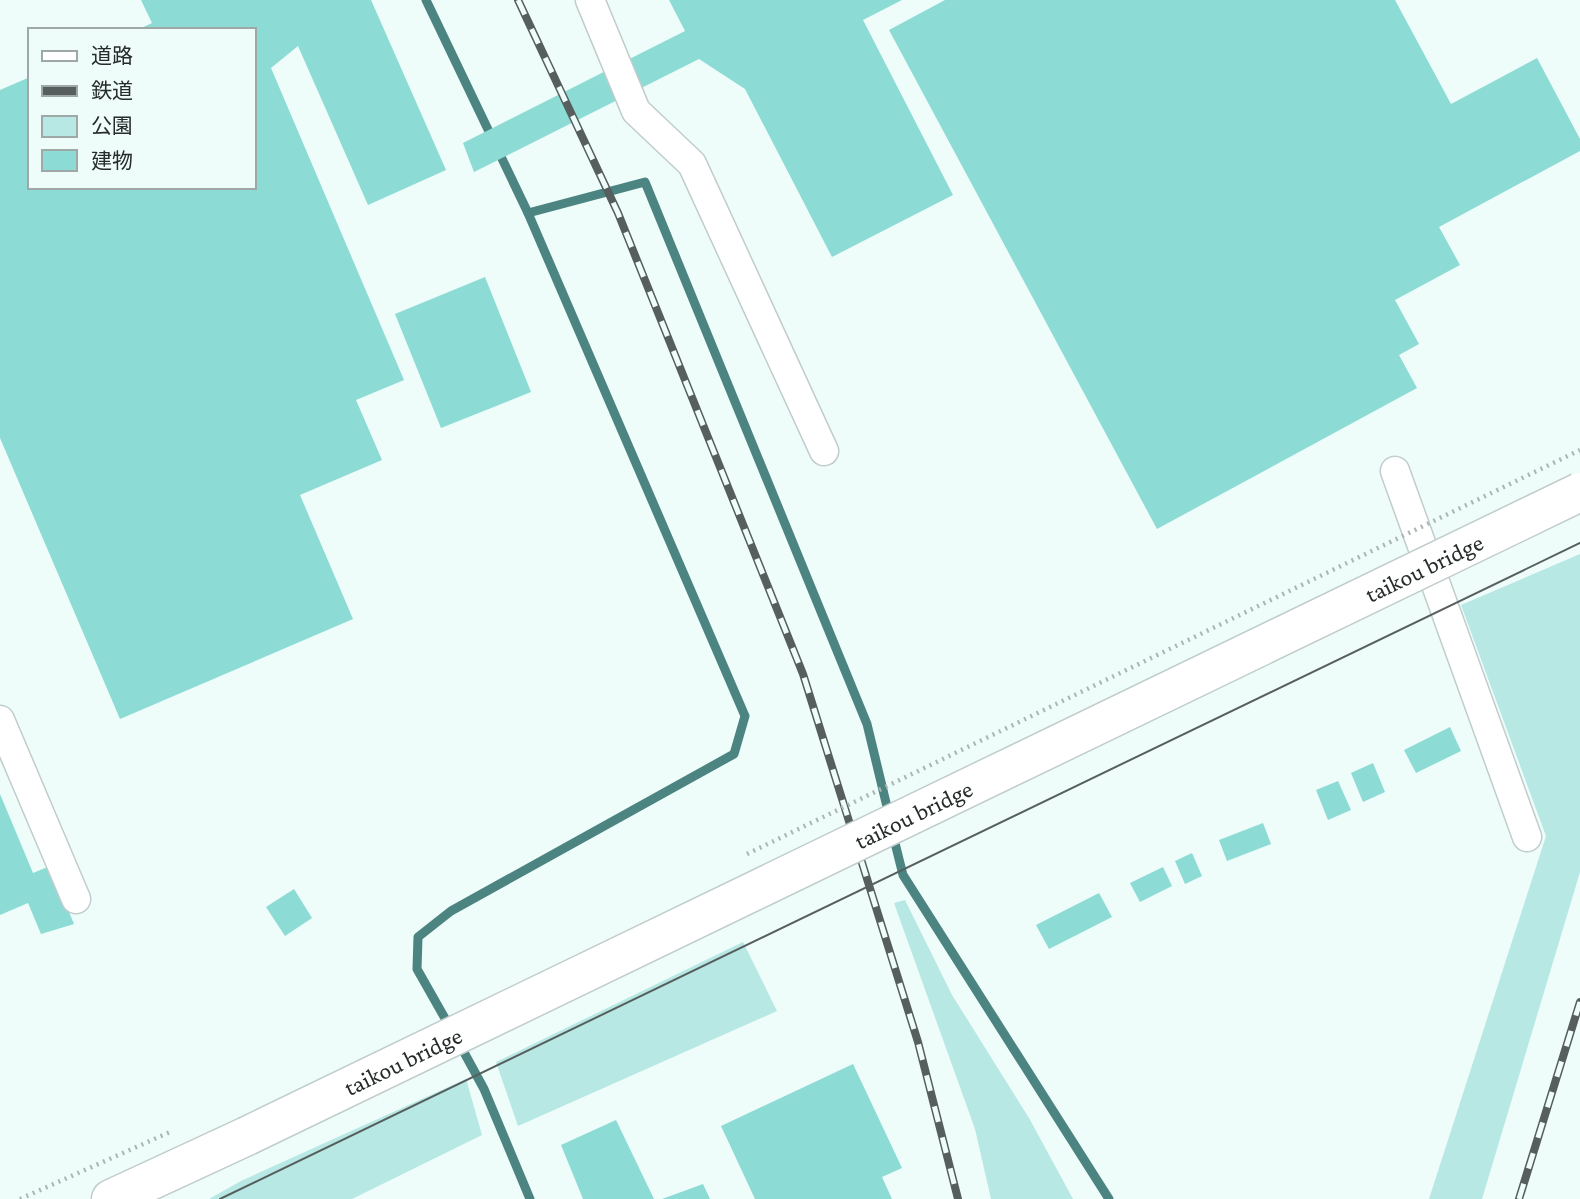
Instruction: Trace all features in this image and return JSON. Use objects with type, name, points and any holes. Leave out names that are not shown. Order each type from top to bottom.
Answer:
[{"type":"highway","name":"taikou bridge","points":[[111,1199],[247,1136],[1580,492]]},
{"type":"lane","points":[[590,0],[636,111],[692,164],[824,451]]},
{"type":"lane","points":[[1395,471],[1527,837]]},
{"type":"lane","points":[[0,720],[76,899]]},
{"type":"path","points":[[739,858],[1580,450]]},
{"type":"path","points":[[20,1199],[173,1130]]},
{"type":"green space","points":[[1580,554],[1580,872],[1482,1199],[1429,1199],[1546,836],[1461,605]]},
{"type":"green space","points":[[905,900],[952,995],[1029,1118],[1073,1199],[991,1199],[975,1129],[894,903]]},
{"type":"green space","points":[[743,942],[777,1011],[518,1126],[496,1062]]},
{"type":"green space","points":[[466,1079],[482,1135],[352,1199],[209,1199],[241,1181]]},
{"type":"building","points":[[141,0],[371,0],[446,170],[368,205],[298,46],[271,68],[404,380],[356,400],[382,460],[300,495],[353,619],[120,719],[0,438],[0,90],[28,78],[28,189],[256,189],[256,28],[141,28],[152,23]]},
{"type":"building","points":[[669,0],[902,0],[863,20],[953,195],[832,257],[745,89],[699,59],[474,172],[463,143],[685,31]]},
{"type":"building","points":[[945,0],[1395,0],[1451,104],[1537,58],[1580,139],[1580,151],[1439,227],[1460,265],[1395,300],[1419,344],[1399,355],[1417,388],[1157,529],[889,30]]},
{"type":"building","points":[[485,277],[531,392],[441,428],[395,314]]},
{"type":"building","points":[[1450,727],[1461,751],[1416,773],[1404,750]]},
{"type":"building","points":[[1373,763],[1385,792],[1363,802],[1351,773]]},
{"type":"building","points":[[1338,781],[1351,810],[1328,820],[1316,790]]},
{"type":"building","points":[[0,794],[33,873],[50,866],[74,924],[41,934],[28,903],[0,915]]},
{"type":"building","points":[[1263,823],[1271,844],[1227,861],[1219,840]]},
{"type":"building","points":[[1192,853],[1202,876],[1185,884],[1175,861]]},
{"type":"building","points":[[1163,867],[1172,886],[1140,902],[1130,883]]},
{"type":"building","points":[[294,889],[312,918],[285,936],[266,907]]},
{"type":"building","points":[[1099,893],[1112,917],[1049,949],[1036,925]]},
{"type":"building","points":[[853,1064],[902,1168],[882,1177],[892,1199],[755,1199],[721,1126]]},
{"type":"building","points":[[616,1120],[654,1199],[583,1199],[561,1145]]},
{"type":"building","points":[[703,1184],[710,1199],[662,1199]]},
{"type":"waterway","points":[[426,0],[528,213],[745,716],[734,754],[451,911],[418,937],[417,969],[451,1029]]},
{"type":"waterway","points":[[528,213],[645,182],[867,724],[889,815]]},
{"type":"waterway","points":[[893,835],[903,875],[1109,1199]]},
{"type":"waterway","points":[[460,1045],[484,1089],[530,1199]]},
{"type":"tram line","points":[[220,1199],[1580,543]]},
{"type":"railway","points":[[518,0],[618,213],[803,674],[918,1042],[958,1199]]},
{"type":"railway","points":[[1519,1199],[1580,1002]]}]
